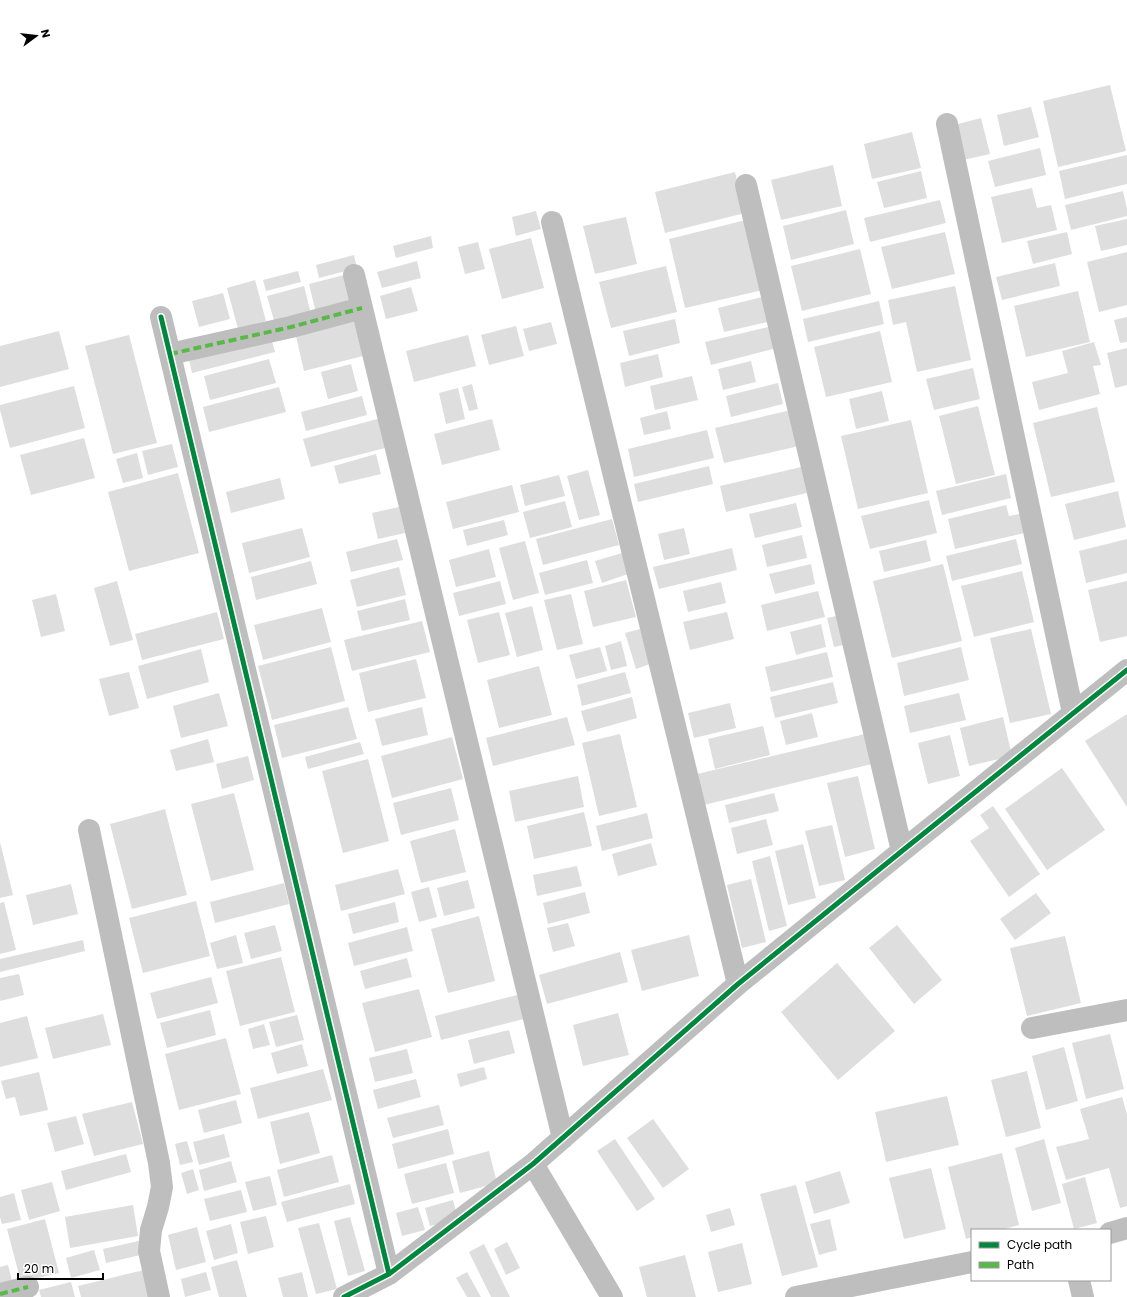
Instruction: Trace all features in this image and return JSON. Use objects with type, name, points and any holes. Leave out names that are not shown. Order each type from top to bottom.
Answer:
[{"type":"street","points":[[947,124],[1073,713]]},
{"type":"street","points":[[746,185],[902,850]]},
{"type":"street","points":[[552,222],[738,984]]},
{"type":"street","points":[[354,275],[563,1138]]},
{"type":"street","points":[[170,354],[291,327],[362,308]]},
{"type":"street","points":[[161,317],[389,1274]]},
{"type":"street","points":[[345,1297],[389,1274],[533,1164],[738,984],[902,850],[1127,670]]},
{"type":"street","points":[[89,830],[160,1163],[162,1187],[151,1230],[149,1251],[160,1297]]},
{"type":"street","points":[[1032,1028],[1127,1010]]},
{"type":"street","points":[[533,1164],[612,1297]]},
{"type":"street","points":[[1111,1233],[1127,1228]]},
{"type":"street","points":[[796,1297],[848,1292],[971,1262]]},
{"type":"street","points":[[1079,1281],[1083,1297]]},
{"type":"street","points":[[0,1294],[28,1288]]},
{"type":"building","points":[[1110,85],[1126,151],[1058,167],[1043,101]]},
{"type":"building","points":[[1031,107],[1039,137],[1004,146],[997,115]]},
{"type":"building","points":[[981,118],[990,154],[963,160],[954,125]]},
{"type":"building","points":[[912,132],[921,168],[872,179],[864,144]]},
{"type":"building","points":[[1040,148],[1046,175],[995,187],[988,161]]},
{"type":"building","points":[[1127,155],[1127,184],[1065,199],[1059,171]]},
{"type":"building","points":[[833,165],[842,206],[781,220],[771,180]]},
{"type":"building","points":[[921,171],[927,198],[884,208],[877,182]]},
{"type":"building","points":[[735,172],[745,213],[665,233],[655,192]]},
{"type":"building","points":[[1032,188],[1037,208],[1051,205],[1057,230],[1002,243],[991,197]]},
{"type":"building","points":[[1123,191],[1127,216],[1071,230],[1065,205]]},
{"type":"building","points":[[940,200],[946,223],[870,242],[864,218]]},
{"type":"building","points":[[846,210],[854,244],[791,260],[783,226]]},
{"type":"building","points":[[536,211],[541,229],[516,236],[512,217]]},
{"type":"building","points":[[626,217],[637,264],[595,274],[583,226]]},
{"type":"building","points":[[750,219],[767,289],[685,308],[669,239]]},
{"type":"building","points":[[1127,219],[1127,245],[1101,251],[1095,226]]},
{"type":"building","points":[[945,232],[955,274],[892,289],[881,247]]},
{"type":"building","points":[[1067,232],[1072,254],[1033,264],[1027,241]]},
{"type":"building","points":[[431,236],[433,248],[396,258],[393,246]]},
{"type":"building","points":[[531,238],[544,288],[502,299],[489,249]]},
{"type":"building","points":[[478,242],[485,269],[465,274],[458,247]]},
{"type":"building","points":[[860,249],[871,294],[802,311],[791,266]]},
{"type":"building","points":[[1127,252],[1127,305],[1099,312],[1087,262]]},
{"type":"building","points":[[354,255],[357,268],[319,278],[316,265]]},
{"type":"building","points":[[417,261],[421,278],[382,288],[377,272]]},
{"type":"building","points":[[1055,263],[1060,286],[1002,300],[996,277]]},
{"type":"building","points":[[666,266],[677,312],[611,328],[599,282]]},
{"type":"building","points":[[298,271],[301,282],[266,291],[263,280]]},
{"type":"building","points":[[344,275],[352,304],[316,313],[309,284]]},
{"type":"building","points":[[255,280],[266,321],[238,329],[227,288]]},
{"type":"building","points":[[304,286],[311,314],[275,324],[267,296]]},
{"type":"building","points":[[955,286],[971,360],[917,372],[906,322],[893,325],[888,300]]},
{"type":"building","points":[[411,287],[418,311],[386,319],[380,296]]},
{"type":"building","points":[[1078,291],[1090,342],[1026,357],[1014,306]]},
{"type":"building","points":[[223,293],[230,319],[199,327],[192,301]]},
{"type":"building","points":[[766,296],[772,321],[724,332],[718,308]]},
{"type":"building","points":[[879,301],[884,324],[808,342],[803,319]]},
{"type":"building","points":[[353,316],[363,356],[304,371],[295,332]]},
{"type":"building","points":[[1127,317],[1127,342],[1120,343],[1114,320]]},
{"type":"building","points":[[675,319],[680,343],[629,356],[623,331]]},
{"type":"building","points":[[551,322],[557,344],[529,351],[523,329]]},
{"type":"building","points":[[516,326],[524,356],[489,365],[481,335]]},
{"type":"building","points":[[772,326],[777,348],[711,365],[705,342]]},
{"type":"building","points":[[59,331],[69,369],[0,387],[0,346]]},
{"type":"building","points":[[880,331],[892,382],[826,397],[814,347]]},
{"type":"building","points":[[270,334],[275,352],[192,373],[188,355]]},
{"type":"building","points":[[129,335],[157,443],[113,454],[85,346]]},
{"type":"building","points":[[468,335],[476,366],[414,382],[406,351]]},
{"type":"building","points":[[1094,342],[1101,365],[1093,366],[1100,394],[1039,410],[1032,382],[1068,373],[1062,351]]},
{"type":"building","points":[[1127,348],[1127,385],[1115,388],[1107,353]]},
{"type":"building","points":[[658,354],[663,377],[625,387],[620,363]]},
{"type":"building","points":[[269,359],[276,383],[210,400],[204,376]]},
{"type":"building","points":[[751,361],[756,382],[723,390],[718,369]]},
{"type":"building","points":[[351,364],[358,391],[328,399],[321,372]]},
{"type":"building","points":[[973,368],[980,399],[934,410],[926,379]]},
{"type":"building","points":[[692,376],[698,400],[655,410],[650,386]]},
{"type":"building","points":[[778,383],[783,404],[731,417],[726,396]]},
{"type":"building","points":[[472,384],[478,409],[469,411],[462,387]]},
{"type":"building","points":[[74,386],[85,428],[10,448],[0,405]]},
{"type":"building","points":[[279,387],[286,412],[209,432],[203,407]]},
{"type":"building","points":[[458,388],[465,419],[446,424],[439,393]]},
{"type":"building","points":[[882,391],[889,421],[856,429],[849,399]]},
{"type":"building","points":[[362,396],[367,415],[306,431],[301,412]]},
{"type":"building","points":[[978,406],[995,475],[956,484],[939,416]]},
{"type":"building","points":[[1097,407],[1115,482],[1051,497],[1033,423]]},
{"type":"building","points":[[791,410],[799,446],[724,463],[715,428]]},
{"type":"building","points":[[667,411],[671,429],[644,435],[640,418]]},
{"type":"building","points":[[381,418],[389,447],[311,467],[303,439]]},
{"type":"building","points":[[492,419],[500,450],[442,465],[434,434]]},
{"type":"building","points":[[911,420],[928,493],[858,509],[841,436]]},
{"type":"building","points":[[707,430],[714,458],[634,477],[628,449]]},
{"type":"building","points":[[84,438],[95,478],[31,495],[20,455]]},
{"type":"building","points":[[172,444],[178,467],[148,475],[142,451]]},
{"type":"building","points":[[137,453],[143,478],[123,483],[116,459]]},
{"type":"building","points":[[376,454],[381,474],[339,484],[334,466]]},
{"type":"building","points":[[709,466],[713,484],[638,502],[634,484]]},
{"type":"building","points":[[801,467],[807,493],[726,512],[720,486]]},
{"type":"building","points":[[588,470],[600,515],[579,520],[567,476]]},
{"type":"building","points":[[178,473],[199,553],[129,571],[108,492]]},
{"type":"building","points":[[1006,474],[1011,498],[942,515],[936,491]]},
{"type":"building","points":[[559,475],[565,496],[525,506],[520,485]]},
{"type":"building","points":[[280,478],[285,499],[231,513],[226,492]]},
{"type":"building","points":[[512,485],[519,512],[453,529],[446,502]]},
{"type":"building","points":[[1118,491],[1126,527],[1074,540],[1065,504]]},
{"type":"building","points":[[929,500],[937,533],[870,549],[861,516]]},
{"type":"building","points":[[565,501],[572,527],[530,538],[523,512]]},
{"type":"building","points":[[796,503],[802,527],[755,538],[749,514]]},
{"type":"building","points":[[1006,505],[1009,516],[1024,513],[1029,532],[955,549],[948,519]]},
{"type":"building","points":[[399,507],[405,533],[378,539],[372,513]]},
{"type":"building","points":[[612,519],[619,545],[543,565],[536,539]]},
{"type":"building","points":[[504,520],[508,535],[467,546],[463,530]]},
{"type":"building","points":[[302,528],[310,557],[249,573],[242,543]]},
{"type":"building","points":[[684,528],[690,554],[664,560],[658,534]]},
{"type":"building","points":[[802,535],[807,558],[767,567],[762,545]]},
{"type":"building","points":[[397,539],[403,560],[351,572],[346,552]]},
{"type":"building","points":[[1016,539],[1022,564],[952,581],[946,556]]},
{"type":"building","points":[[1127,539],[1127,573],[1086,583],[1079,551]]},
{"type":"building","points":[[926,540],[931,561],[884,572],[879,551]]},
{"type":"building","points":[[525,541],[539,593],[513,600],[499,548]]},
{"type":"building","points":[[732,548],[737,570],[659,589],[653,567]]},
{"type":"building","points":[[489,549],[496,577],[456,587],[449,560]]},
{"type":"building","points":[[622,553],[628,574],[602,583],[595,561]]},
{"type":"building","points":[[587,560],[593,583],[545,595],[539,573]]},
{"type":"building","points":[[311,561],[317,584],[256,600],[251,577]]},
{"type":"building","points":[[811,564],[815,584],[775,594],[769,574]]},
{"type":"building","points":[[943,564],[962,641],[892,658],[873,581]]},
{"type":"building","points":[[399,567],[406,595],[357,607],[350,580]]},
{"type":"building","points":[[1022,571],[1034,622],[974,637],[961,586]]},
{"type":"building","points":[[626,580],[636,617],[593,627],[584,591]]},
{"type":"building","points":[[117,581],[133,640],[110,646],[94,588]]},
{"type":"building","points":[[500,581],[506,604],[459,616],[453,593]]},
{"type":"building","points":[[1127,581],[1127,636],[1100,642],[1088,590]]},
{"type":"building","points":[[721,582],[726,603],[688,612],[683,591]]},
{"type":"building","points":[[818,591],[825,617],[767,631],[761,605]]},
{"type":"building","points":[[56,594],[65,631],[41,637],[32,600]]},
{"type":"building","points":[[571,594],[583,644],[557,650],[544,600]]},
{"type":"building","points":[[405,599],[410,620],[362,631],[357,611]]},
{"type":"building","points":[[532,606],[543,650],[517,657],[505,613]]},
{"type":"building","points":[[322,608],[331,642],[263,660],[254,625]]},
{"type":"building","points":[[217,612],[224,639],[142,660],[135,634]]},
{"type":"building","points":[[499,612],[510,655],[478,663],[467,620]]},
{"type":"building","points":[[727,612],[734,639],[690,650],[683,622]]},
{"type":"building","points":[[841,615],[848,644],[834,647],[827,618]]},
{"type":"building","points":[[422,621],[430,652],[352,671],[344,640]]},
{"type":"building","points":[[821,624],[826,647],[796,655],[790,632]]},
{"type":"building","points":[[640,629],[650,664],[636,669],[625,633]]},
{"type":"building","points":[[1031,629],[1051,714],[1010,723],[990,638]]},
{"type":"building","points":[[621,641],[627,666],[611,670],[605,646]]},
{"type":"building","points":[[331,647],[345,701],[272,720],[258,666]]},
{"type":"building","points":[[600,647],[607,671],[576,679],[569,655]]},
{"type":"building","points":[[961,647],[969,680],[904,696],[897,663]]},
{"type":"building","points":[[201,649],[209,682],[147,699],[138,666]]},
{"type":"building","points":[[827,652],[833,677],[771,692],[765,667]]},
{"type":"building","points":[[416,659],[426,698],[368,712],[359,673]]},
{"type":"building","points":[[539,666],[552,715],[499,728],[487,680]]},
{"type":"building","points":[[129,672],[139,708],[109,716],[99,679]]},
{"type":"building","points":[[625,672],[631,693],[582,706],[577,685]]},
{"type":"building","points":[[833,682],[838,703],[775,718],[770,697]]},
{"type":"building","points":[[219,693],[228,726],[181,738],[173,706]]},
{"type":"building","points":[[959,693],[966,720],[910,733],[904,706]]},
{"type":"building","points":[[632,697],[637,718],[587,732],[581,711]]},
{"type":"building","points":[[730,703],[736,728],[694,738],[688,713]]},
{"type":"building","points":[[348,707],[357,739],[282,758],[274,725]]},
{"type":"building","points":[[422,707],[428,735],[382,746],[375,719]]},
{"type":"building","points":[[812,713],[818,737],[786,745],[780,721]]},
{"type":"building","points":[[1127,714],[1127,807],[1085,741]]},
{"type":"building","points":[[567,717],[575,745],[493,766],[486,738]]},
{"type":"building","points":[[1003,717],[1012,756],[969,766],[960,728]]},
{"type":"building","points":[[763,726],[770,755],[715,769],[708,739]]},
{"type":"building","points":[[869,733],[876,763],[704,805],[697,774]]},
{"type":"building","points":[[620,734],[637,807],[599,816],[582,743]]},
{"type":"building","points":[[950,735],[960,776],[928,784],[918,743]]},
{"type":"building","points":[[452,737],[463,779],[392,798],[381,756]]},
{"type":"building","points":[[208,739],[214,762],[176,771],[170,750]]},
{"type":"building","points":[[360,742],[364,754],[308,769],[305,757]]},
{"type":"building","points":[[248,756],[254,780],[222,789],[216,764]]},
{"type":"building","points":[[368,759],[389,841],[343,853],[322,771]]},
{"type":"building","points":[[1062,768],[1105,830],[1047,870],[1005,809]]},
{"type":"building","points":[[578,776],[584,807],[515,822],[509,791]]},
{"type":"building","points":[[858,776],[875,849],[845,857],[827,783]]},
{"type":"building","points":[[451,788],[459,820],[401,835],[393,803]]},
{"type":"building","points":[[234,793],[254,870],[211,881],[191,804]]},
{"type":"building","points":[[774,793],[779,811],[729,823],[725,805]]},
{"type":"building","points":[[993,806],[1040,874],[1009,897],[970,841],[989,828],[980,815]]},
{"type":"building","points":[[165,809],[187,895],[132,909],[110,824]]},
{"type":"building","points":[[584,812],[592,846],[534,859],[527,826]]},
{"type":"building","points":[[647,813],[653,838],[602,851],[596,826]]},
{"type":"building","points":[[766,819],[773,845],[737,854],[731,828]]},
{"type":"building","points":[[832,825],[845,880],[819,886],[805,831]]},
{"type":"building","points":[[455,829],[466,872],[421,883],[410,841]]},
{"type":"building","points":[[0,842],[13,895],[0,898]]},
{"type":"building","points":[[651,843],[657,865],[618,876],[612,854]]},
{"type":"building","points":[[803,844],[816,898],[788,905],[775,851]]},
{"type":"building","points":[[770,856],[787,926],[769,931],[752,861]]},
{"type":"building","points":[[577,866],[582,886],[537,896],[533,875]]},
{"type":"building","points":[[398,869],[405,894],[341,911],[335,885]]},
{"type":"building","points":[[751,879],[766,942],[742,948],[727,885]]},
{"type":"building","points":[[468,880],[475,908],[444,916],[437,888]]},
{"type":"building","points":[[284,883],[289,904],[215,923],[210,902]]},
{"type":"building","points":[[71,884],[78,914],[33,925],[26,895]]},
{"type":"building","points":[[429,887],[437,917],[419,922],[411,892]]},
{"type":"building","points":[[585,892],[590,913],[548,924],[543,903]]},
{"type":"building","points":[[1036,893],[1051,913],[1015,940],[1000,919]]},
{"type":"building","points":[[196,901],[210,956],[143,973],[129,918]]},
{"type":"building","points":[[4,902],[16,950],[0,954],[0,903]]},
{"type":"building","points":[[395,902],[399,922],[353,934],[348,914]]},
{"type":"building","points":[[479,916],[495,981],[448,993],[431,929]]},
{"type":"building","points":[[568,923],[575,946],[553,952],[547,928]]},
{"type":"building","points":[[275,925],[282,951],[251,959],[244,933]]},
{"type":"building","points":[[897,925],[942,980],[914,1004],[869,948]]},
{"type":"building","points":[[407,927],[413,951],[354,966],[348,943]]},
{"type":"building","points":[[236,935],[243,963],[217,969],[210,943]]},
{"type":"building","points":[[689,935],[699,976],[642,991],[631,950]]},
{"type":"building","points":[[1065,936],[1081,1003],[1027,1016],[1010,948]]},
{"type":"building","points":[[83,940],[85,951],[0,972],[0,959]]},
{"type":"building","points":[[620,952],[628,982],[547,1004],[539,975]]},
{"type":"building","points":[[281,957],[295,1012],[240,1026],[226,971]]},
{"type":"building","points":[[407,958],[412,977],[365,989],[360,971]]},
{"type":"building","points":[[837,963],[895,1031],[838,1080],[781,1012]]},
{"type":"building","points":[[19,974],[24,995],[0,1001],[0,978]]},
{"type":"building","points":[[211,977],[218,1003],[157,1019],[150,993]]},
{"type":"building","points":[[419,989],[432,1037],[375,1052],[362,1003]]},
{"type":"building","points":[[517,995],[524,1019],[441,1040],[435,1016]]},
{"type":"building","points":[[210,1010],[216,1035],[167,1048],[160,1023]]},
{"type":"building","points":[[618,1013],[629,1055],[583,1066],[573,1025]]},
{"type":"building","points":[[103,1014],[111,1045],[53,1059],[45,1028]]},
{"type":"building","points":[[297,1015],[304,1040],[276,1047],[269,1022]]},
{"type":"building","points":[[27,1016],[38,1058],[0,1067],[0,1023]]},
{"type":"building","points":[[264,1024],[270,1045],[253,1049],[248,1029]]},
{"type":"building","points":[[509,1030],[515,1053],[474,1064],[468,1040]]},
{"type":"building","points":[[1110,1034],[1124,1089],[1086,1099],[1072,1043]]},
{"type":"building","points":[[226,1038],[241,1094],[179,1110],[165,1054]]},
{"type":"building","points":[[302,1044],[308,1066],[277,1074],[271,1053]]},
{"type":"building","points":[[1064,1047],[1078,1101],[1046,1110],[1032,1056]]},
{"type":"building","points":[[407,1049],[413,1073],[375,1082],[369,1058]]},
{"type":"building","points":[[484,1067],[487,1079],[460,1087],[457,1074]]},
{"type":"building","points":[[323,1069],[332,1100],[258,1119],[250,1088]]},
{"type":"building","points":[[1027,1071],[1041,1128],[1006,1137],[991,1080]]},
{"type":"building","points":[[39,1072],[48,1110],[20,1116],[15,1097],[6,1099],[1,1081]]},
{"type":"building","points":[[416,1079],[421,1097],[378,1109],[373,1090]]},
{"type":"building","points":[[947,1096],[959,1145],[886,1162],[875,1112]]},
{"type":"building","points":[[1122,1097],[1127,1114],[1127,1206],[1120,1208],[1109,1168],[1066,1180],[1056,1147],[1089,1139],[1080,1109]]},
{"type":"building","points":[[236,1100],[242,1123],[204,1133],[198,1110]]},
{"type":"building","points":[[132,1102],[143,1144],[94,1156],[82,1114]]},
{"type":"building","points":[[439,1105],[444,1125],[393,1138],[387,1118]]},
{"type":"building","points":[[309,1112],[320,1153],[280,1164],[270,1122]]},
{"type":"building","points":[[76,1116],[84,1144],[55,1152],[47,1123]]},
{"type":"building","points":[[653,1119],[689,1169],[663,1188],[627,1138]]},
{"type":"building","points":[[448,1129],[454,1154],[398,1169],[392,1144]]},
{"type":"building","points":[[224,1134],[230,1157],[199,1165],[193,1142]]},
{"type":"building","points":[[615,1139],[655,1199],[637,1211],[597,1151]]},
{"type":"building","points":[[1044,1139],[1061,1203],[1032,1211],[1015,1148]]},
{"type":"building","points":[[187,1141],[193,1162],[180,1165],[175,1144]]},
{"type":"building","points":[[489,1151],[497,1183],[460,1193],[452,1161]]},
{"type":"building","points":[[1002,1153],[1019,1225],[1005,1229],[971,1229],[971,1237],[966,1239],[948,1167]]},
{"type":"building","points":[[126,1154],[131,1172],[66,1190],[61,1171]]},
{"type":"building","points":[[332,1155],[339,1182],[284,1197],[277,1170]]},
{"type":"building","points":[[231,1161],[237,1182],[204,1191],[199,1170]]},
{"type":"building","points":[[446,1163],[454,1193],[412,1204],[404,1174]]},
{"type":"building","points":[[931,1168],[946,1229],[904,1239],[889,1178]]},
{"type":"building","points":[[193,1169],[199,1190],[187,1194],[181,1173]]},
{"type":"building","points":[[840,1171],[850,1203],[814,1214],[805,1182]]},
{"type":"building","points":[[270,1176],[277,1205],[253,1211],[245,1182]]},
{"type":"building","points":[[1085,1177],[1097,1223],[1074,1229],[1062,1184]]},
{"type":"building","points":[[52,1182],[60,1211],[29,1220],[21,1190]]},
{"type":"building","points":[[350,1184],[355,1204],[287,1222],[281,1202]]},
{"type":"building","points":[[796,1185],[818,1267],[782,1276],[760,1194]]},
{"type":"building","points":[[241,1190],[247,1212],[210,1221],[204,1199]]},
{"type":"building","points":[[14,1193],[21,1220],[2,1224],[0,1217],[0,1197]]},
{"type":"building","points":[[453,1200],[458,1219],[430,1226],[425,1208]]},
{"type":"building","points":[[133,1205],[138,1236],[70,1248],[65,1217]]},
{"type":"building","points":[[418,1207],[425,1230],[402,1236],[396,1213]]},
{"type":"building","points":[[730,1208],[735,1225],[711,1232],[706,1215]]},
{"type":"building","points":[[266,1216],[274,1247],[248,1254],[240,1222]]},
{"type":"building","points":[[350,1217],[365,1271],[348,1276],[334,1221]]},
{"type":"building","points":[[45,1219],[59,1273],[21,1282],[7,1229]]},
{"type":"building","points":[[830,1219],[837,1250],[819,1255],[810,1224]]},
{"type":"building","points":[[319,1223],[337,1289],[316,1294],[298,1228]]},
{"type":"building","points":[[231,1224],[238,1253],[214,1260],[206,1231]]},
{"type":"building","points":[[197,1227],[206,1262],[176,1270],[168,1235]]},
{"type":"building","points":[[143,1240],[145,1254],[106,1263],[103,1249]]},
{"type":"building","points":[[507,1242],[520,1268],[506,1275],[494,1249]]},
{"type":"building","points":[[742,1243],[752,1284],[718,1292],[708,1252]]},
{"type":"building","points":[[484,1244],[510,1297],[491,1297],[469,1252]]},
{"type":"building","points":[[94,1250],[100,1270],[71,1278],[66,1258]]},
{"type":"building","points":[[685,1255],[696,1297],[647,1297],[639,1267]]},
{"type":"building","points":[[237,1260],[247,1297],[219,1297],[211,1267]]},
{"type":"building","points":[[8,1265],[13,1285],[0,1289],[0,1267]]},
{"type":"building","points":[[148,1269],[155,1297],[81,1297],[78,1286]]},
{"type":"building","points":[[206,1272],[211,1290],[185,1297],[181,1279]]},
{"type":"building","points":[[302,1272],[308,1297],[283,1297],[278,1278]]},
{"type":"building","points":[[467,1272],[481,1297],[467,1297],[456,1278]]},
{"type":"building","points":[[71,1282],[75,1297],[41,1297],[39,1290]]},
{"type":"marked path","points":[[170,354],[291,327],[362,308]]},
{"type":"marked path","points":[[0,1294],[28,1287]]},
{"type":"cycle path","points":[[161,317],[389,1274]]},
{"type":"cycle path","points":[[344,1297],[389,1274],[533,1164],[738,984],[1127,670]]}]
